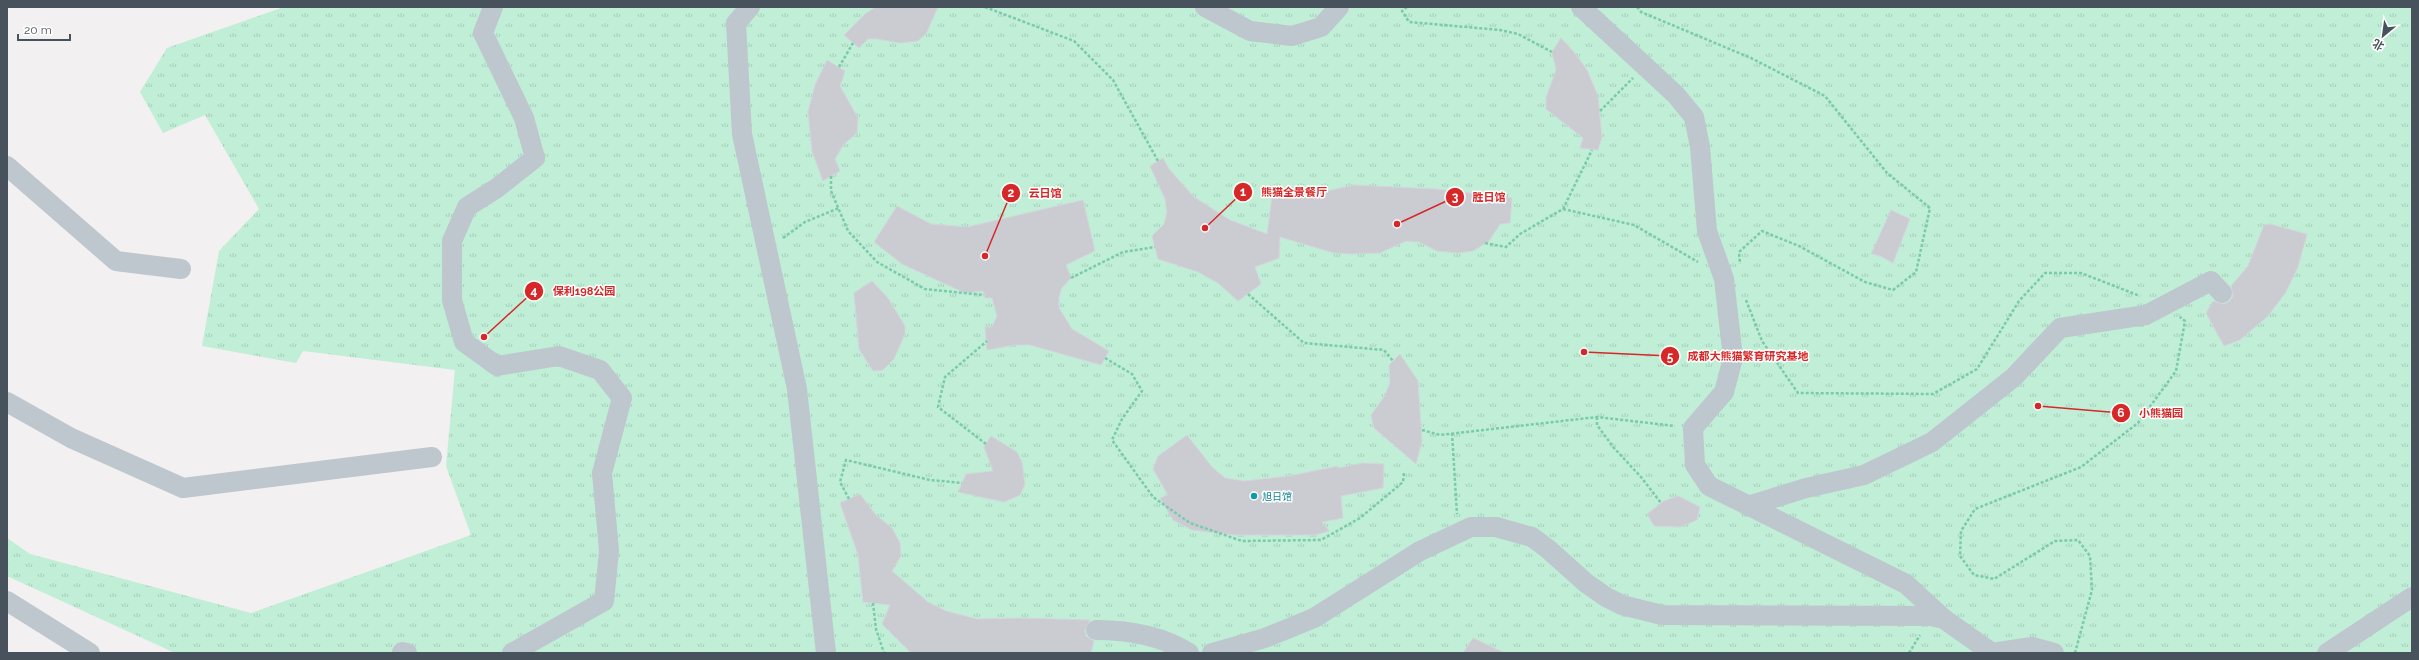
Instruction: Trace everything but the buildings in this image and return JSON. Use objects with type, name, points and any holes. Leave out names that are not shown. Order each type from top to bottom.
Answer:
[{"type":"street","points":[[493,7],[483,33],[524,118],[535,158],[497,188],[467,207],[452,241],[452,300],[464,342],[497,366],[559,356],[600,370],[622,398],[602,473],[609,551],[604,601],[512,653]]},
{"type":"street","points":[[750,7],[736,23],[742,134],[797,390],[826,653]]},
{"type":"street","points":[[1205,7],[1250,31],[1292,36],[1321,27],[1339,7]]},
{"type":"street","points":[[1580,7],[1676,95],[1694,117],[1700,147],[1707,231],[1724,279],[1733,358],[1724,392],[1693,428],[1695,465],[1708,486],[1906,584],[1944,619],[1992,653],[2032,647],[2054,653]]},
{"type":"street","points":[[7,166],[116,260],[181,269]]},
{"type":"street","points":[[1748,506],[1806,488],[1864,475],[1932,442],[2014,377],[2060,328],[2146,315],[2211,281],[2222,293]]},
{"type":"street","points":[[7,402],[71,438],[183,488],[432,457]]},
{"type":"street","points":[[1212,653],[1265,638],[1314,618],[1420,551],[1471,526],[1496,527],[1532,537],[1593,588],[1622,605],[1644,612],[1669,615],[1931,616],[1944,619]]},
{"type":"street","points":[[2327,653],[2412,597]]},
{"type":"street","points":[[7,601],[90,653]]},
{"type":"street","points":[[1096,630],[1117,630],[1161,639],[1189,653]]},
{"type":"path","points":[[985,7],[1074,41],[1113,80],[1158,161]]},
{"type":"path","points":[[1407,7],[1402,11],[1409,22],[1500,30],[1518,34],[1552,52]]},
{"type":"path","points":[[1637,7],[1641,12],[1751,58],[1825,96],[1887,173],[1930,208],[1916,272],[1893,290],[1864,282],[1799,246],[1762,231],[1739,252],[1740,266]]},
{"type":"path","points":[[839,67],[853,43]]},
{"type":"path","points":[[1600,111],[1644,66]]},
{"type":"path","points":[[1485,244],[1506,248],[1520,234],[1563,208],[1592,150]]},
{"type":"path","points":[[831,176],[832,191],[848,230],[877,262],[925,289],[984,295]]},
{"type":"path","points":[[766,251],[805,222],[839,208]]},
{"type":"path","points":[[1563,208],[1634,225],[1704,266]]},
{"type":"path","points":[[1071,278],[1123,252],[1155,247]]},
{"type":"path","points":[[1744,293],[1762,341],[1798,393],[1933,394],[1977,369],[2019,302],[2045,273],[2081,273],[2163,306],[2185,321],[2176,371],[2138,423],[2081,466],[1976,509],[1961,531],[1960,556],[1974,575],[1994,579],[2055,541],[2078,540],[2090,556],[2092,590],[2075,653]]},
{"type":"path","points":[[1248,294],[1304,343],[1384,350],[1393,361]]},
{"type":"path","points":[[986,444],[938,407],[945,377],[987,341]]},
{"type":"path","points":[[1105,358],[1132,374],[1142,391],[1122,419],[1112,440],[1153,497],[1190,523],[1242,541],[1321,540],[1360,518],[1403,482],[1404,473]]},
{"type":"path","points":[[1422,430],[1440,434],[1597,417],[1693,428]]},
{"type":"path","points":[[1597,417],[1597,425],[1614,448],[1641,477],[1661,503]]},
{"type":"path","points":[[1452,433],[1459,532]]},
{"type":"path","points":[[849,499],[840,482],[846,460],[930,480],[962,483]]},
{"type":"path","points":[[874,603],[876,629],[884,653]]},
{"type":"green space","points":[[284,7],[2412,7],[2412,653],[175,653],[7,576],[7,538],[30,554],[251,613],[471,535],[446,466],[455,370],[303,351],[296,363],[202,346],[219,251],[259,209],[205,115],[163,133],[140,92],[167,48]]},
{"type":"place","name":"胜日馆","points":[[1397,224]]},
{"type":"place","name":"熊猫全景餐厅","points":[[1205,228]]},
{"type":"place","name":"云日馆","points":[[985,256]]},
{"type":"place","name":"保利198公园","points":[[484,337]]},
{"type":"place","name":"成都大熊猫繁育研究基地","points":[[1584,352]]},
{"type":"place","name":"小熊猫园","points":[[2038,406]]},
{"type":"place","name":"旭日馆","points":[[1254,496]]}]
